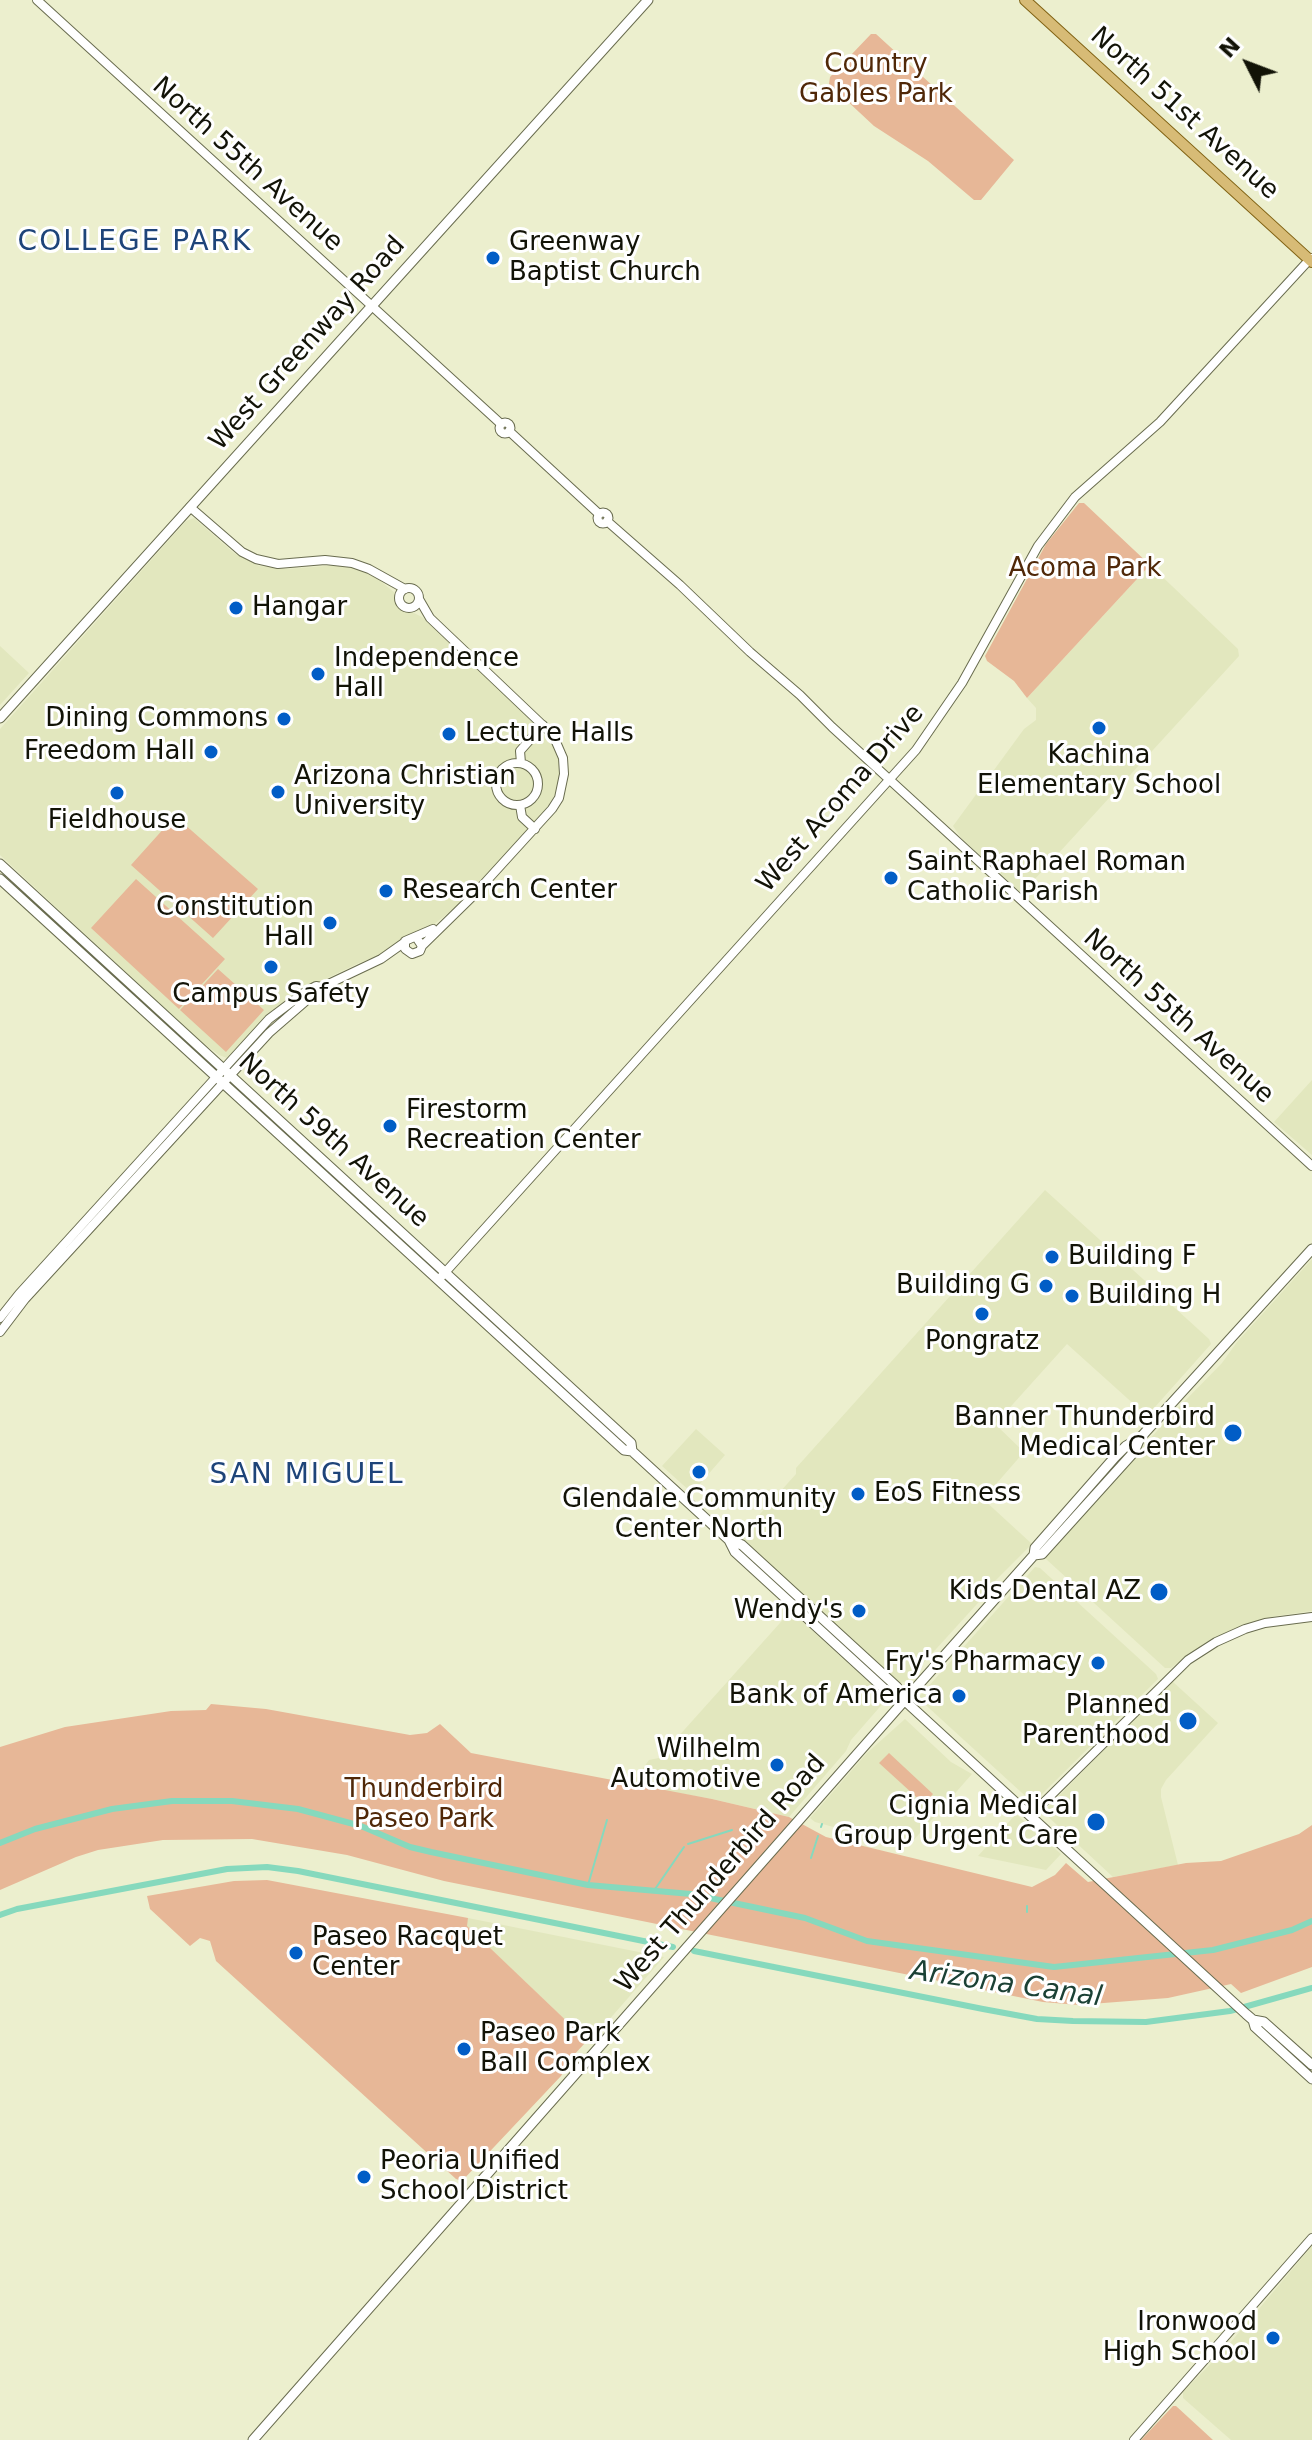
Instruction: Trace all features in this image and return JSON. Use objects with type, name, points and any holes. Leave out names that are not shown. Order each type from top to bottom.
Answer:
[{"type":"main road","name":"West Greenway Road","points":[[0,718],[648,0]]},
{"type":"main road","name":"North 51st Avenue","points":[[1025,0],[1311,259]]},
{"type":"main road","name":"North 59th Avenue","points":[[0,864],[624,1450],[632,1451],[729,1540],[735,1552],[890,1694],[904,1700]]},
{"type":"main road","points":[[1,880],[10,873]]},
{"type":"main road","name":"North 59th Avenue","points":[[1,880],[223,1076]]},
{"type":"main road","name":"West Thunderbird Road","points":[[253,2440],[1034,1555],[1035,1548],[1115,1457],[1140,1438],[1312,1249]]},
{"type":"main road","name":"West Thunderbird Road","points":[[1034,1555],[1042,1554],[1083,1509],[1134,1452],[1140,1438]]},
{"type":"main road","points":[[1083,1509],[1091,1493],[1111,1470],[1115,1457]]},
{"type":"main road","name":"North 59th Avenue","points":[[729,1540],[742,1545],[897,1687],[904,1700],[1234,2002],[1255,2027],[1312,2079]]},
{"type":"main road","points":[[829,1638],[849,1650],[854,1648]]},
{"type":"main road","name":"North 59th Avenue","points":[[1249,2017],[1264,2022],[1312,2065]]},
{"type":"street","name":"North 55th Avenue","points":[[37,0],[501,424],[508,424],[509,431],[599,514],[606,513],[607,521],[670,583],[800,695],[1312,1166]]},
{"type":"street","name":"West Acoma Drive","points":[[441,1276],[930,732],[956,694],[1038,546],[1080,492],[1176,406],[1311,259]]},
{"type":"street","points":[[190,507],[242,552],[256,559],[278,564],[339,560],[360,565],[387,580],[402,593],[416,591],[430,618]]},
{"type":"street","points":[[381,959],[417,953],[535,829],[559,798],[564,774],[558,745],[543,725],[430,618],[402,604],[402,593]]},
{"type":"street","points":[[409,607],[416,605],[419,599]]},
{"type":"street","points":[[521,763],[520,751],[543,725]]},
{"type":"street","points":[[521,763],[533,771],[538,784],[533,798],[520,805],[506,802],[497,791],[496,784],[501,770],[521,763]]},
{"type":"street","points":[[520,805],[522,817],[535,829]]},
{"type":"street","points":[[0,1318],[26,1286],[223,1076],[278,1024],[322,987],[381,959],[410,937],[441,925]]},
{"type":"street","points":[[416,937],[422,946]]},
{"type":"street","points":[[405,942],[409,953]]},
{"type":"street","points":[[0,1332],[25,1299],[223,1076]]},
{"type":"street","points":[[1030,1816],[1188,1660],[1216,1642],[1257,1625],[1312,1617]]},
{"type":"street","points":[[1134,2440],[1312,2238]]},
{"type":"shaded area","name":"Arizona Christian University","points":[[194,518],[234,553],[259,566],[287,569],[339,565],[354,567],[378,579],[395,593],[400,606],[422,617],[545,732],[556,749],[561,773],[559,787],[547,808],[466,899],[428,929],[407,935],[385,953],[298,992],[267,1016],[227,1058],[196,1038],[0,855],[0,729],[186,521]]},
{"type":"shaded area","name":"Kachina Elementary School","points":[[1150,565],[1238,649],[1239,656],[1024,891],[1019,891],[962,839],[953,826],[1024,729],[1036,720],[1036,708],[1027,698]]},
{"type":"shaded area","points":[[0,646],[29,673],[0,705]]},
{"type":"shaded area","points":[[1312,1080],[1312,1155],[1274,1122]]},
{"type":"shaded area","points":[[1045,1190],[1211,1344],[1147,1416],[1067,1344],[995,1424],[1024,1452],[983,1499],[1032,1544],[990,1586],[907,1681],[900,1683],[744,1541],[742,1534],[796,1474],[796,1468]]},
{"type":"shaded area","name":"Banner Thunderbird Medical Center","points":[[1312,1259],[1312,1611],[1276,1616],[1235,1628],[1207,1642],[1171,1668],[1165,1668],[1046,1559],[1045,1554],[1222,1363]]},
{"type":"shaded area","points":[[696,1429],[725,1455],[692,1493],[662,1466]]},
{"type":"shaded area","points":[[1035,1567],[1040,1568],[1158,1679],[1033,1803],[918,1698]]},
{"type":"shaded area","points":[[788,1614],[795,1615],[882,1694],[885,1701],[789,1817],[631,1785],[649,1760],[659,1758]]},
{"type":"shaded area","points":[[1172,1681],[1218,1723],[1161,1789],[1178,1865],[1113,1877],[1043,1812]]},
{"type":"shaded area","points":[[905,1719],[951,1762],[972,1774],[912,1842],[841,1829],[810,1818],[867,1753]]},
{"type":"shaded area","points":[[1016,1814],[1061,1854],[1046,1870],[978,1856]]},
{"type":"shaded area","points":[[468,1918],[664,1957],[585,2043],[572,2031],[574,2028],[466,1926]]},
{"type":"shaded area","name":"Ironwood High School","points":[[1312,2246],[1312,2440],[1231,2440],[1183,2398],[1183,2392],[1224,2350]]},
{"type":"green space","name":"Country Gables Park","points":[[871,34],[876,34],[1014,160],[981,200],[974,200],[928,161],[874,126],[829,84],[830,77]]},
{"type":"green space","name":"Acoma Park","points":[[1079,503],[1084,503],[1150,565],[1027,698],[1014,681],[987,661],[985,656],[1046,544]]},
{"type":"green space","points":[[175,816],[258,889],[213,938],[131,865]]},
{"type":"green space","points":[[136,879],[225,959],[179,1009],[91,928]]},
{"type":"green space","points":[[218,969],[264,1010],[226,1052],[180,1010]]},
{"type":"green space","name":"Thunderbird Paseo Park","points":[[211,1704],[266,1709],[410,1735],[427,1733],[440,1724],[471,1753],[712,1799],[789,1817],[826,1837],[1032,1887],[1055,1875],[1066,1863],[1088,1882],[1186,1863],[1221,1861],[1299,1834],[1312,1825],[1312,1967],[1241,1993],[1231,1984],[1168,1998],[1078,2005],[1043,2002],[444,1881],[347,1855],[252,1839],[163,1840],[98,1850],[0,1890],[0,1747],[65,1727],[171,1711],[206,1710]]},
{"type":"green space","points":[[889,1753],[933,1794],[924,1804],[879,1763]]},
{"type":"green space","points":[[267,1880],[468,1918],[467,1926],[575,2029],[573,2032],[585,2043],[561,2076],[462,2181],[456,2179],[216,1961],[210,1941],[200,1938],[190,1946],[150,1909],[147,1896],[234,1881]]},
{"type":"green space","points":[[1176,2406],[1213,2440],[1141,2440]]},
{"type":"waterway","points":[[0,1843],[35,1829],[112,1809],[172,1801],[232,1801],[298,1809],[361,1826],[410,1847],[588,1885],[691,1894],[805,1918],[867,1941],[1054,1967],[1213,1950],[1292,1930],[1312,1921]]},
{"type":"waterway","points":[[588,1885],[607,1820]]},
{"type":"waterway","points":[[688,1844],[732,1830]]},
{"type":"waterway","points":[[811,1858],[818,1836]]},
{"type":"waterway","points":[[653,1892],[684,1847]]},
{"type":"waterway","points":[[0,1915],[17,1909],[227,1869],[267,1867],[673,1947]]},
{"type":"waterway","points":[[1027,1906],[1027,1912]]},
{"type":"waterway","name":"Arizona Canal","points":[[694,1951],[1037,2019],[1146,2022],[1230,2011],[1312,1988]]},
{"type":"place","name":"Greenway Baptist Church","points":[[493,258]]},
{"type":"place","name":"Hangar","points":[[236,608]]},
{"type":"place","name":"Independence Hall","points":[[318,674]]},
{"type":"place","name":"Dining Commons","points":[[284,719]]},
{"type":"place","name":"Kachina Elementary School","points":[[1099,728]]},
{"type":"place","name":"Lecture Halls","points":[[449,734]]},
{"type":"place","name":"Freedom Hall","points":[[211,752]]},
{"type":"place","name":"Arizona Christian University","points":[[278,792]]},
{"type":"place","name":"Fieldhouse","points":[[117,793]]},
{"type":"place","name":"Saint Raphael Roman Catholic Parish","points":[[891,878]]},
{"type":"place","name":"Research Center","points":[[386,891]]},
{"type":"place","name":"Constitution Hall","points":[[330,923]]},
{"type":"place","name":"Campus Safety","points":[[271,967]]},
{"type":"place","name":"Firestorm Recreation Center","points":[[390,1126]]},
{"type":"place","name":"Building F","points":[[1052,1257]]},
{"type":"place","name":"Building G","points":[[1046,1286]]},
{"type":"place","name":"Building H","points":[[1072,1296]]},
{"type":"place","name":"Pongratz","points":[[982,1314]]},
{"type":"place","name":"Banner Thunderbird Medical Center","points":[[1233,1433]]},
{"type":"place","name":"Glendale Community Center North","points":[[699,1472]]},
{"type":"place","name":"EoS Fitness","points":[[858,1494]]},
{"type":"place","name":"Kids Dental AZ","points":[[1159,1592]]},
{"type":"place","name":"Wendy's","points":[[859,1611]]},
{"type":"place","name":"Fry's Pharmacy","points":[[1098,1663]]},
{"type":"place","name":"Bank of America","points":[[959,1696]]},
{"type":"place","name":"Planned Parenthood","points":[[1188,1721]]},
{"type":"place","name":"Wilhelm Automotive","points":[[777,1765]]},
{"type":"place","name":"Cignia Medical Group Urgent Care","points":[[1096,1822]]},
{"type":"place","name":"Paseo Racquet Center","points":[[296,1953]]},
{"type":"place","name":"Paseo Park Ball Complex","points":[[464,2049]]},
{"type":"place","name":"Peoria Unified School District","points":[[364,2177]]},
{"type":"place","name":"Ironwood High School","points":[[1273,2338]]},
{"type":"district","name":"COLLEGE PARK","points":[[135,243]]},
{"type":"district","name":"SAN MIGUEL","points":[[307,1476]]}]
